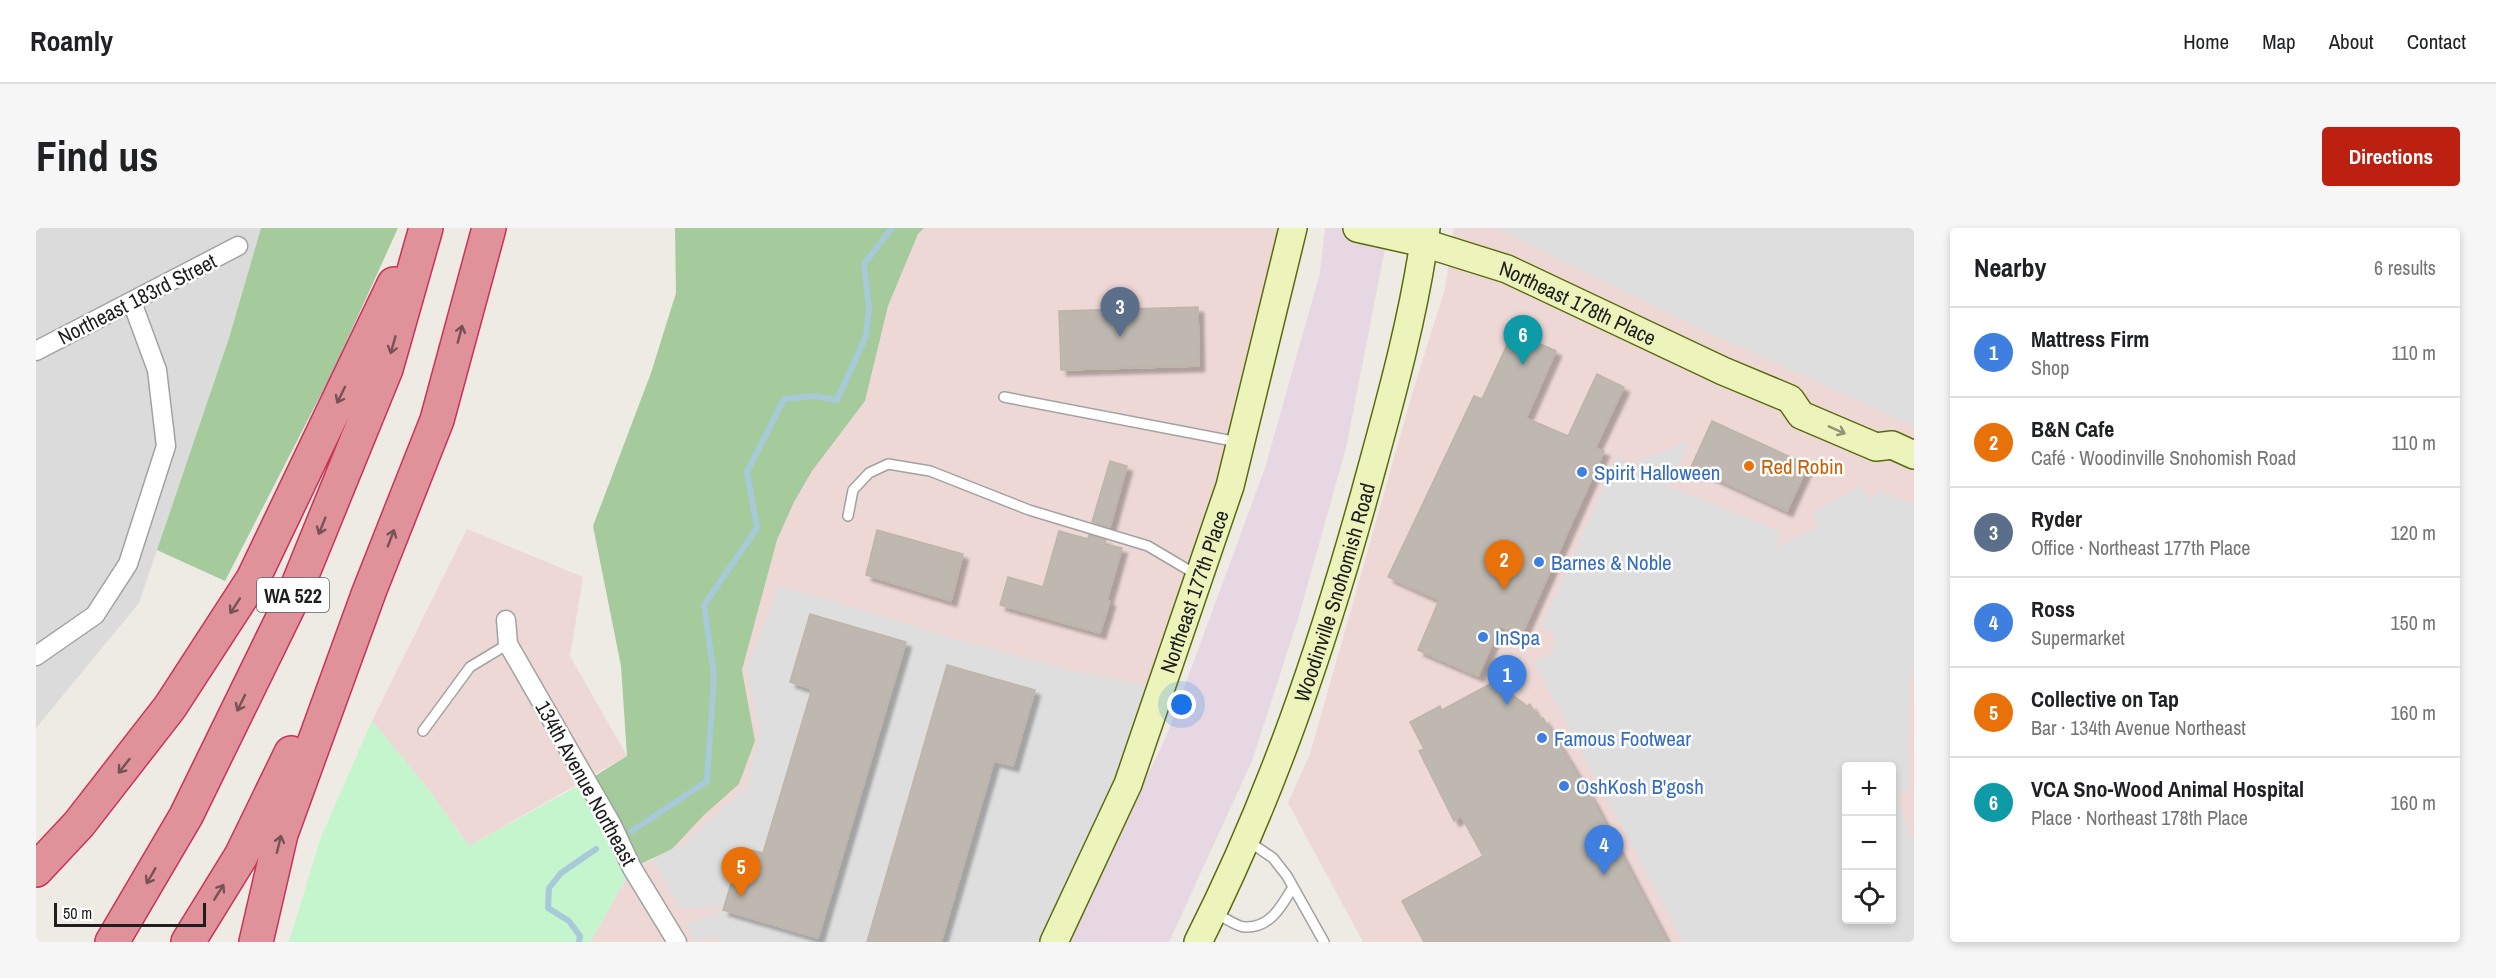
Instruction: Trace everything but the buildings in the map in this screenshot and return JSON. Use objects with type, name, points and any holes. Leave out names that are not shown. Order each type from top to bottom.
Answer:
[{"type":"highway","points":[[38,867],[79,824],[170,707],[253,579],[420,228]]},
{"type":"highway","name":"WA 522","points":[[112,942],[186,816],[293,597],[386,369],[426,228]]},
{"type":"highway","name":"WA 522","points":[[188,942],[242,856],[369,592],[437,420],[489,228]]},
{"type":"highway","points":[[256,942],[281,834],[369,592]]},
{"type":"street","name":"Northeast 177th Place","points":[[1054,942],[1128,784],[1230,486],[1293,228]]},
{"type":"street","name":"Northeast 178th Place","points":[[1357,228],[1425,236],[1508,269],[1696,359],[1790,399],[1802,415],[1876,447],[1903,450]]},
{"type":"street","name":"Woodinville Snohomish Road","points":[[1198,942],[1276,770],[1333,608],[1399,370],[1425,236]]},
{"type":"street","name":"Northeast 183rd Street","points":[[36,351],[238,246]]},
{"type":"street","points":[[36,656],[95,615],[128,564],[166,446],[157,369],[132,302]]},
{"type":"street","name":"134th Avenue Northeast","points":[[506,620],[508,644],[612,825],[632,868],[677,942]]},
{"type":"lane","points":[[1004,397],[1240,442]]},
{"type":"lane","points":[[848,516],[853,490],[869,473],[888,464],[930,471],[1029,510],[1148,546],[1199,576]]},
{"type":"lane","points":[[423,731],[470,667],[508,644]]},
{"type":"lane","points":[[1246,840],[1273,858],[1293,887],[1324,942]]},
{"type":"lane","points":[[1213,912],[1245,927],[1265,922],[1276,914],[1293,887]]},
{"type":"shaded area","points":[[36,228],[261,228],[229,338],[139,603],[36,728]]},
{"type":"shaded area","points":[[924,228],[1293,228],[1230,486],[1054,942],[590,942],[632,868],[653,859],[739,784],[755,741],[742,670],[777,540],[794,502],[812,471],[865,401],[888,306],[918,234]]},
{"type":"shaded area","points":[[1325,228],[1389,228],[1346,448],[1298,619],[1252,761],[1169,942],[1067,942],[1166,737],[1265,468],[1320,273]]},
{"type":"shaded area","points":[[1454,228],[1914,228],[1914,942],[1363,942],[1288,803],[1310,754],[1415,384],[1445,289]]},
{"type":"shaded area","points":[[1495,228],[1914,228],[1914,426],[1709,333]]},
{"type":"shaded area","points":[[1690,441],[1669,486],[1781,532],[1776,547],[1818,526],[1812,513],[1861,486],[1871,500],[1879,490],[1914,505],[1914,662],[1909,690],[1909,792],[1897,793],[1910,838],[1914,838],[1914,942],[1683,942],[1534,662],[1553,652],[1555,633],[1541,627],[1617,457],[1631,464]]},
{"type":"shaded area","points":[[467,529],[583,577],[570,656],[627,756],[469,846],[429,790],[372,721]]},
{"type":"shaded area","points":[[779,585],[962,641],[1074,671],[1160,689],[1054,942],[941,942],[994,761],[1013,766],[1035,690],[948,665],[867,942],[719,942],[719,935],[696,942],[686,925],[723,910],[817,938],[905,642],[810,614],[790,682],[812,689],[763,853],[742,848],[724,906],[680,909],[653,859],[685,843],[747,785],[760,733],[746,670]]},
{"type":"green space","points":[[261,228],[398,228],[333,371],[225,581],[157,550],[229,338]]},
{"type":"green space","points":[[675,228],[924,228],[918,234],[888,306],[865,401],[812,471],[794,502],[777,540],[742,670],[755,741],[739,784],[704,815],[672,849],[632,868],[587,781],[627,756],[621,666],[593,526],[651,373],[676,293]]},
{"type":"green space","points":[[372,721],[429,790],[469,846],[587,781],[632,868],[590,942],[289,942],[321,837]]},
{"type":"waterway","points":[[632,831],[707,781],[714,676],[704,605],[757,528],[747,472],[784,399],[814,396],[837,400],[866,336],[869,308],[864,264],[892,228]]},
{"type":"waterway","points":[[579,942],[580,936],[569,921],[548,908],[549,888],[561,873],[596,849]]},
{"type":"place","name":"Ryder","points":[[1120,337]]},
{"type":"place","name":"VCA Sno-Wood Animal Hospital","points":[[1523,365]]},
{"type":"place","name":"Red Robin","points":[[1749,466]]},
{"type":"place","name":"Spirit Halloween","points":[[1582,472]]},
{"type":"place","name":"Barnes & Noble","points":[[1539,562]]},
{"type":"place","name":"B&N Cafe","points":[[1504,590]]},
{"type":"place","name":"InSpa","points":[[1483,637]]},
{"type":"place","name":"Mattress Firm","points":[[1507,705]]},
{"type":"place","name":"Famous Footwear","points":[[1542,738]]},
{"type":"place","name":"OshKosh B'gosh","points":[[1564,786]]},
{"type":"place","name":"Ross","points":[[1604,875]]},
{"type":"place","name":"Collective on Tap","points":[[741,897]]}]
